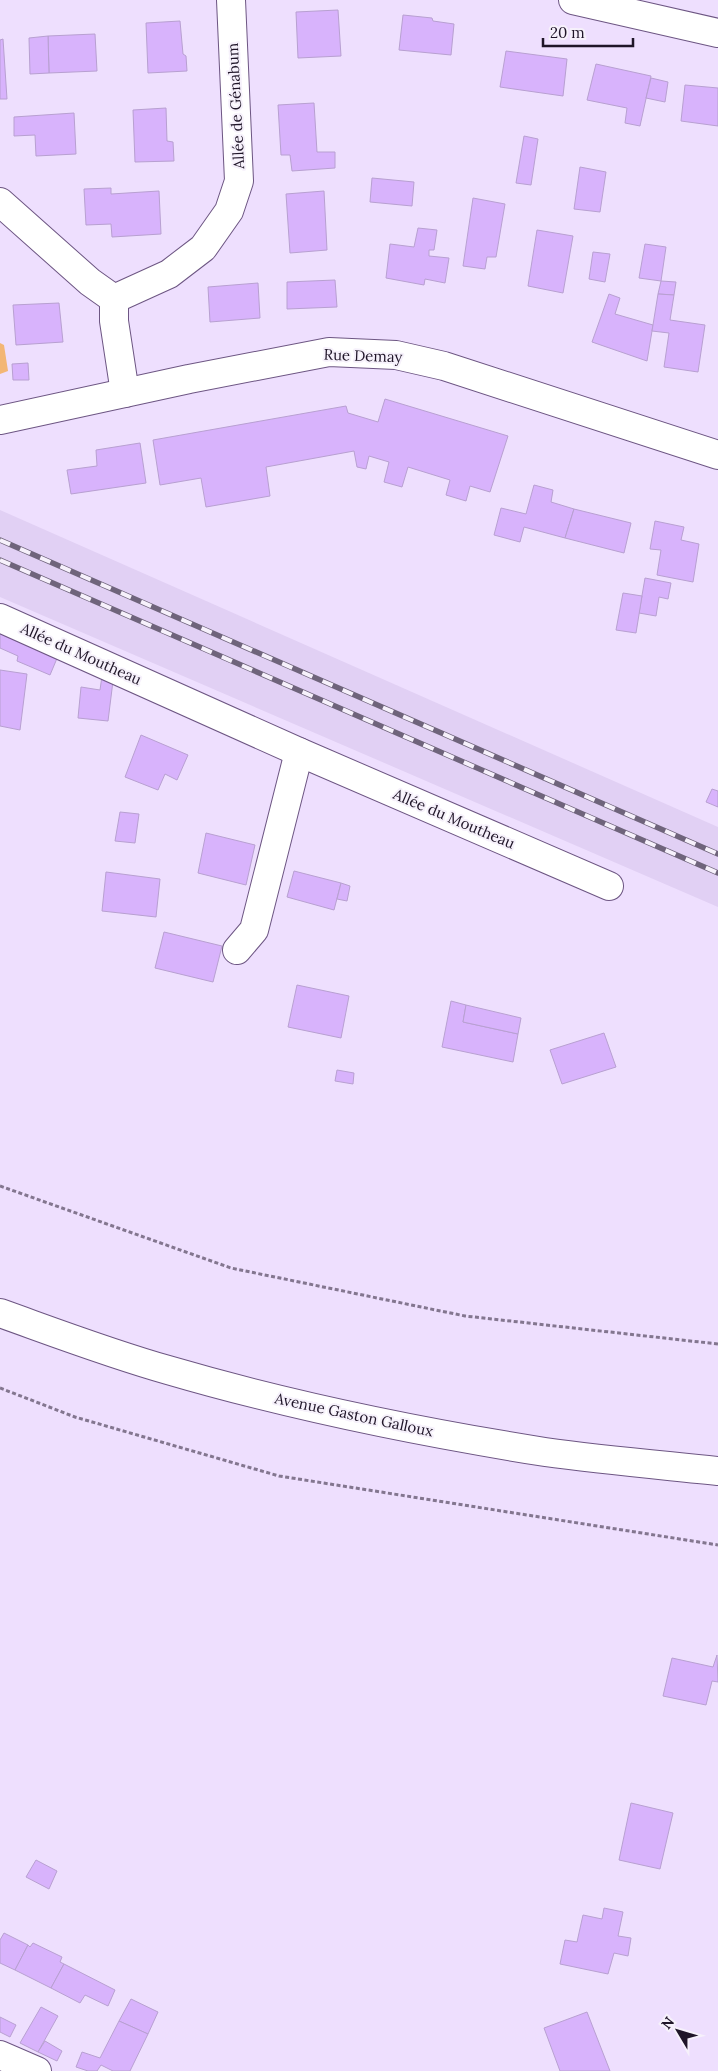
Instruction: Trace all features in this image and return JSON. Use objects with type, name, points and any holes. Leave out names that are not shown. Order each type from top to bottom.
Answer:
[{"type":"street","name":"Allée de Génabum","points":[[114,299],[169,274],[203,248],[229,212],[239,181],[231,0]]},
{"type":"street","points":[[573,0],[718,33]]},
{"type":"street","points":[[0,202],[90,282],[114,299],[114,321],[125,393]]},
{"type":"street","name":"Rue Demay","points":[[0,420],[329,352],[396,355],[444,366],[718,455]]},
{"type":"street","name":"Allée du Moutheau","points":[[0,618],[299,752],[610,886]]},
{"type":"street","points":[[237,950],[254,930],[299,752]]},
{"type":"street","name":"Avenue Gaston Galloux","points":[[0,1313],[69,1338],[168,1370],[280,1399],[419,1429],[546,1452],[718,1471]]},
{"type":"street","points":[[0,2055],[37,2071]]},
{"type":"path","points":[[0,1186],[231,1268],[465,1316],[718,1344]]},
{"type":"path","points":[[0,1388],[75,1417],[279,1476],[718,1545]]},
{"type":"shaded area","points":[[0,343],[4,345],[8,371],[0,374]]},
{"type":"shaded area","points":[[0,510],[718,827],[718,907],[0,597]]},
{"type":"building","points":[[338,10],[341,56],[298,58],[296,12]]},
{"type":"building","points":[[403,15],[432,18],[433,21],[454,24],[451,55],[399,50]]},
{"type":"building","points":[[180,21],[183,54],[186,56],[187,71],[148,73],[146,23]]},
{"type":"building","points":[[95,34],[97,71],[49,73],[48,36]]},
{"type":"building","points":[[48,36],[49,73],[30,74],[29,38]]},
{"type":"building","points":[[3,39],[7,99],[0,99],[0,40]]},
{"type":"building","points":[[506,51],[567,59],[563,96],[500,87]]},
{"type":"building","points":[[596,64],[651,76],[640,126],[625,123],[627,108],[587,100]]},
{"type":"building","points":[[651,78],[668,82],[665,102],[646,98]]},
{"type":"building","points":[[685,85],[718,88],[718,126],[681,121]]},
{"type":"building","points":[[314,103],[317,152],[335,152],[335,168],[292,171],[290,155],[281,155],[278,105]]},
{"type":"building","points":[[166,108],[167,141],[173,142],[174,161],[135,162],[133,110]]},
{"type":"building","points":[[74,113],[76,154],[36,156],[35,135],[14,136],[14,117]]},
{"type":"building","points":[[524,136],[538,139],[531,185],[516,183]]},
{"type":"building","points":[[580,167],[606,172],[600,212],[574,209]]},
{"type":"building","points":[[372,178],[414,182],[412,206],[370,202]]},
{"type":"building","points":[[111,188],[111,194],[159,191],[161,234],[112,237],[111,224],[86,225],[84,189]]},
{"type":"building","points":[[324,191],[327,250],[290,253],[286,194]]},
{"type":"building","points":[[473,198],[505,204],[496,257],[487,257],[485,269],[463,266]]},
{"type":"building","points":[[418,228],[437,230],[434,250],[429,250],[429,256],[449,258],[445,283],[425,279],[424,285],[386,278],[390,244],[414,247]]},
{"type":"building","points":[[537,230],[573,236],[563,293],[528,286]]},
{"type":"building","points":[[645,244],[666,247],[661,281],[639,278]]},
{"type":"building","points":[[593,252],[610,254],[605,282],[589,279]]},
{"type":"building","points":[[335,280],[337,307],[287,309],[287,282]]},
{"type":"building","points":[[661,281],[676,282],[674,295],[658,294]]},
{"type":"building","points":[[258,283],[260,318],[210,322],[208,287]]},
{"type":"building","points":[[609,294],[620,298],[615,314],[653,325],[647,361],[592,342]]},
{"type":"building","points":[[658,294],[674,295],[670,320],[705,325],[698,372],[664,367],[669,333],[652,331]]},
{"type":"building","points":[[59,303],[63,342],[16,345],[13,305]]},
{"type":"building","points":[[28,363],[29,380],[13,380],[12,364]]},
{"type":"building","points":[[385,399],[508,436],[490,492],[470,486],[466,501],[446,495],[450,480],[408,467],[402,487],[384,482],[389,462],[369,456],[366,469],[357,467],[354,451],[266,467],[270,496],[206,507],[201,478],[160,485],[153,440],[346,406],[348,413],[378,422]]},
{"type":"building","points":[[140,443],[146,483],[71,494],[67,470],[97,466],[96,450]]},
{"type":"building","points":[[534,485],[553,490],[551,502],[574,509],[565,538],[524,527],[520,542],[494,535],[501,508],[526,514]]},
{"type":"building","points":[[574,509],[631,523],[624,553],[565,538]]},
{"type":"building","points":[[655,521],[684,527],[681,540],[699,544],[693,582],[657,575],[661,550],[650,549]]},
{"type":"building","points":[[645,578],[671,583],[668,599],[659,597],[656,616],[639,613]]},
{"type":"building","points":[[623,593],[642,596],[636,633],[616,630]]},
{"type":"building","points":[[0,631],[58,656],[50,675],[17,661],[18,656],[0,648]]},
{"type":"building","points":[[0,670],[27,674],[20,730],[0,726]]},
{"type":"building","points":[[102,676],[113,681],[108,721],[78,718],[81,687],[100,690]]},
{"type":"building","points":[[141,735],[188,755],[177,780],[165,774],[158,790],[125,777]]},
{"type":"building","points":[[712,789],[718,791],[718,807],[706,802]]},
{"type":"building","points":[[120,812],[139,814],[135,843],[115,841]]},
{"type":"building","points":[[206,833],[255,845],[246,885],[198,873]]},
{"type":"building","points":[[294,871],[341,883],[334,910],[287,897]]},
{"type":"building","points":[[106,872],[160,879],[156,917],[102,911]]},
{"type":"building","points":[[341,883],[350,886],[347,901],[337,899]]},
{"type":"building","points":[[164,932],[222,946],[213,982],[155,968]]},
{"type":"building","points":[[297,985],[349,996],[341,1038],[288,1027]]},
{"type":"building","points":[[451,1001],[466,1005],[463,1022],[518,1034],[513,1062],[442,1047]]},
{"type":"building","points":[[466,1005],[521,1018],[518,1034],[463,1022]]},
{"type":"building","points":[[604,1033],[616,1067],[562,1084],[550,1050]]},
{"type":"building","points":[[337,1070],[354,1073],[353,1084],[335,1081]]},
{"type":"building","points":[[717,1655],[718,1682],[712,1681],[706,1705],[663,1696],[672,1658],[713,1667]]},
{"type":"building","points":[[631,1803],[673,1813],[660,1869],[619,1860]]},
{"type":"building","points":[[36,1860],[57,1871],[49,1889],[26,1877]]},
{"type":"building","points":[[604,1908],[623,1912],[618,1936],[631,1938],[628,1956],[614,1953],[608,1974],[560,1964],[565,1940],[577,1942],[583,1915],[602,1919]]},
{"type":"building","points":[[4,1933],[28,1945],[15,1970],[0,1963],[0,1940]]},
{"type":"building","points":[[33,1943],[62,1957],[60,1962],[64,1964],[51,1988],[15,1970],[28,1945],[30,1947]]},
{"type":"building","points":[[64,1964],[115,1990],[108,2006],[85,1995],[80,2003],[51,1988]]},
{"type":"building","points":[[131,1999],[158,2012],[148,2034],[119,2021]]},
{"type":"building","points":[[41,2007],[58,2016],[38,2052],[20,2043]]},
{"type":"building","points":[[587,2012],[610,2071],[560,2071],[544,2028]]},
{"type":"building","points":[[0,2017],[16,2025],[10,2037],[0,2032]]},
{"type":"building","points":[[119,2021],[148,2034],[130,2071],[113,2071],[101,2065],[97,2071],[88,2071],[76,2067],[82,2052],[100,2058]]},
{"type":"building","points":[[45,2041],[62,2051],[57,2061],[38,2052]]},
{"type":"railway","points":[[0,540],[718,854]]},
{"type":"railway","points":[[0,560],[718,873]]}]
